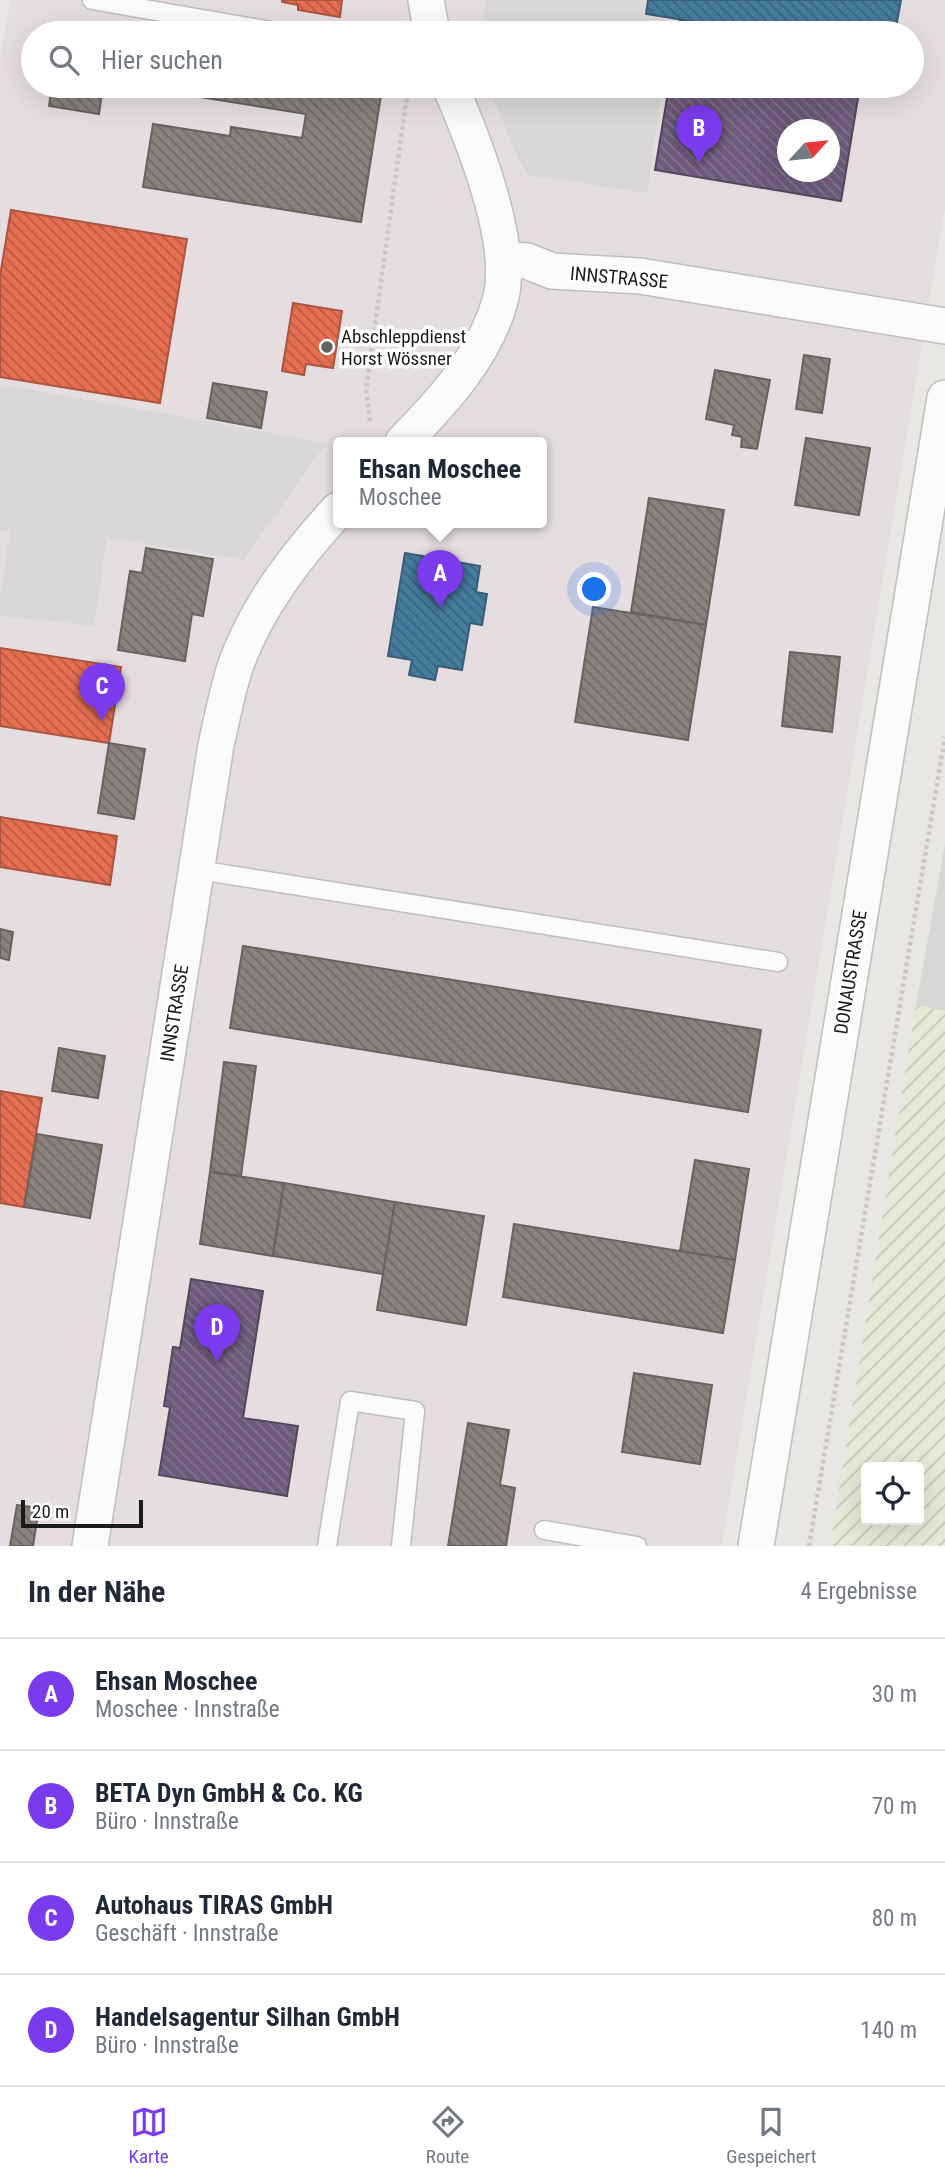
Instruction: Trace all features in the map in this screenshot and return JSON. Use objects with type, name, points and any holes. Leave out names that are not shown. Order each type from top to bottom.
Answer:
[{"type":"street","points":[[426,0],[430,21]]},
{"type":"street","points":[[408,437],[464,372],[486,334],[501,296],[505,260],[484,174],[455,98]]},
{"type":"street","name":"INNSTRASSE","points":[[505,260],[527,261],[552,271],[640,276],[945,326]]},
{"type":"street","name":"DONAUSTRASSE","points":[[756,1546],[945,398]]},
{"type":"street","name":"INNSTRASSE","points":[[90,1546],[216,746],[235,668],[248,635],[285,573],[333,516]]},
{"type":"lane","points":[[92,0],[214,21]]},
{"type":"lane","points":[[198,870],[778,962]]},
{"type":"lane","points":[[327,1546],[350,1401],[415,1411],[401,1546]]},
{"type":"lane","points":[[544,1530],[637,1546]]},
{"type":"path","points":[[371,429],[366,390],[406,102],[409,98]]},
{"type":"path","points":[[809,1546],[945,737]]},
{"type":"shaded area","points":[[10,0],[945,0],[945,208],[722,1546],[0,1546],[0,61]]},
{"type":"shaded area","points":[[485,0],[646,0],[644,16],[673,21],[483,21]]},
{"type":"shaded area","points":[[494,98],[661,98],[647,193],[527,175]]},
{"type":"shaded area","points":[[0,384],[326,443],[244,560],[107,538],[94,626],[0,616],[0,593],[10,532],[0,530]]},
{"type":"shaded area","points":[[945,844],[945,1011],[916,1005]]},
{"type":"green space","points":[[916,1005],[945,1011],[945,1546],[830,1546]]},
{"type":"building: Handel","points":[[282,0],[342,0],[340,17],[298,10],[298,5]]},
{"type":"building: Handel","points":[[11,210],[187,239],[160,403],[0,377],[0,276]]},
{"type":"building: Handel","points":[[293,303],[342,311],[333,368],[306,364],[304,375],[282,371]]},
{"type":"building: Handel","points":[[0,648],[121,667],[109,743],[0,726]]},
{"type":"building: Handel","points":[[0,817],[117,836],[110,885],[0,867]]},
{"type":"building: Handel","points":[[0,1091],[42,1098],[24,1207],[0,1203]]},
{"type":"building: Büros","points":[[667,98],[858,98],[841,201],[655,170]]},
{"type":"building: Büros","points":[[191,1279],[263,1291],[243,1418],[298,1426],[287,1496],[159,1475],[170,1407],[164,1406],[173,1347],[180,1348]]},
{"type":"building: Öffentlich","points":[[648,0],[901,0],[897,21],[689,21],[646,14]]},
{"type":"building: Öffentlich","points":[[405,553],[480,566],[476,592],[487,594],[482,625],[470,623],[462,670],[438,666],[435,680],[409,675],[412,660],[388,656]]},
{"type":"building: Industrie","points":[[50,98],[101,98],[99,114],[49,106]]},
{"type":"building: Industrie","points":[[206,98],[381,98],[361,222],[143,187],[153,124],[230,136],[231,127],[302,138],[306,114]]},
{"type":"building: Industrie","points":[[804,355],[830,359],[822,413],[796,409]]},
{"type":"building: Industrie","points":[[715,370],[770,380],[757,449],[741,447],[742,437],[732,435],[734,425],[706,419]]},
{"type":"building: Industrie","points":[[213,383],[267,392],[261,428],[207,418]]},
{"type":"building: Industrie","points":[[806,438],[870,448],[859,515],[795,505]]},
{"type":"building: Industrie","points":[[649,498],[724,510],[706,625],[631,612]]},
{"type":"building: Industrie","points":[[146,548],[213,559],[203,616],[192,614],[185,661],[118,650],[130,571],[142,573]]},
{"type":"building: Industrie","points":[[593,607],[706,625],[688,740],[575,722]]},
{"type":"building: Industrie","points":[[790,652],[840,657],[832,732],[782,726]]},
{"type":"building: Industrie","points":[[109,743],[145,749],[134,819],[98,813]]},
{"type":"building: Industrie","points":[[0,929],[13,932],[9,960],[0,958]]},
{"type":"building: Industrie","points":[[243,946],[761,1030],[748,1112],[230,1028]]},
{"type":"building: Industrie","points":[[59,1048],[105,1056],[98,1098],[52,1091]]},
{"type":"building: Industrie","points":[[224,1062],[256,1066],[241,1176],[210,1172]]},
{"type":"building: Industrie","points":[[37,1134],[102,1145],[90,1218],[24,1207]]},
{"type":"building: Industrie","points":[[695,1160],[749,1169],[735,1260],[680,1251]]},
{"type":"building: Industrie","points":[[210,1172],[284,1183],[273,1256],[200,1244]]},
{"type":"building: Industrie","points":[[284,1183],[395,1202],[383,1274],[273,1256]]},
{"type":"building: Industrie","points":[[395,1202],[484,1216],[466,1325],[377,1310]]},
{"type":"building: Industrie","points":[[514,1224],[735,1260],[723,1333],[503,1297]]},
{"type":"building: Industrie","points":[[634,1373],[712,1385],[700,1464],[622,1452]]},
{"type":"building: Industrie","points":[[468,1423],[509,1430],[500,1485],[515,1488],[506,1546],[448,1546]]},
{"type":"building: Industrie","points":[[17,1505],[39,1508],[33,1546],[10,1546]]},
{"type":"place","name":"BETA Dyn GmbH & Co. KG","points":[[699,163]]},
{"type":"place","name":"Abschleppdienst Horst Wössner","points":[[327,347]]},
{"type":"place","name":"Ehsan Moschee","points":[[440,608]]},
{"type":"place","name":"Autohaus TIRAS GmbH","points":[[102,721]]},
{"type":"place","name":"Handelsagentur Silhan GmbH","points":[[217,1362]]}]
